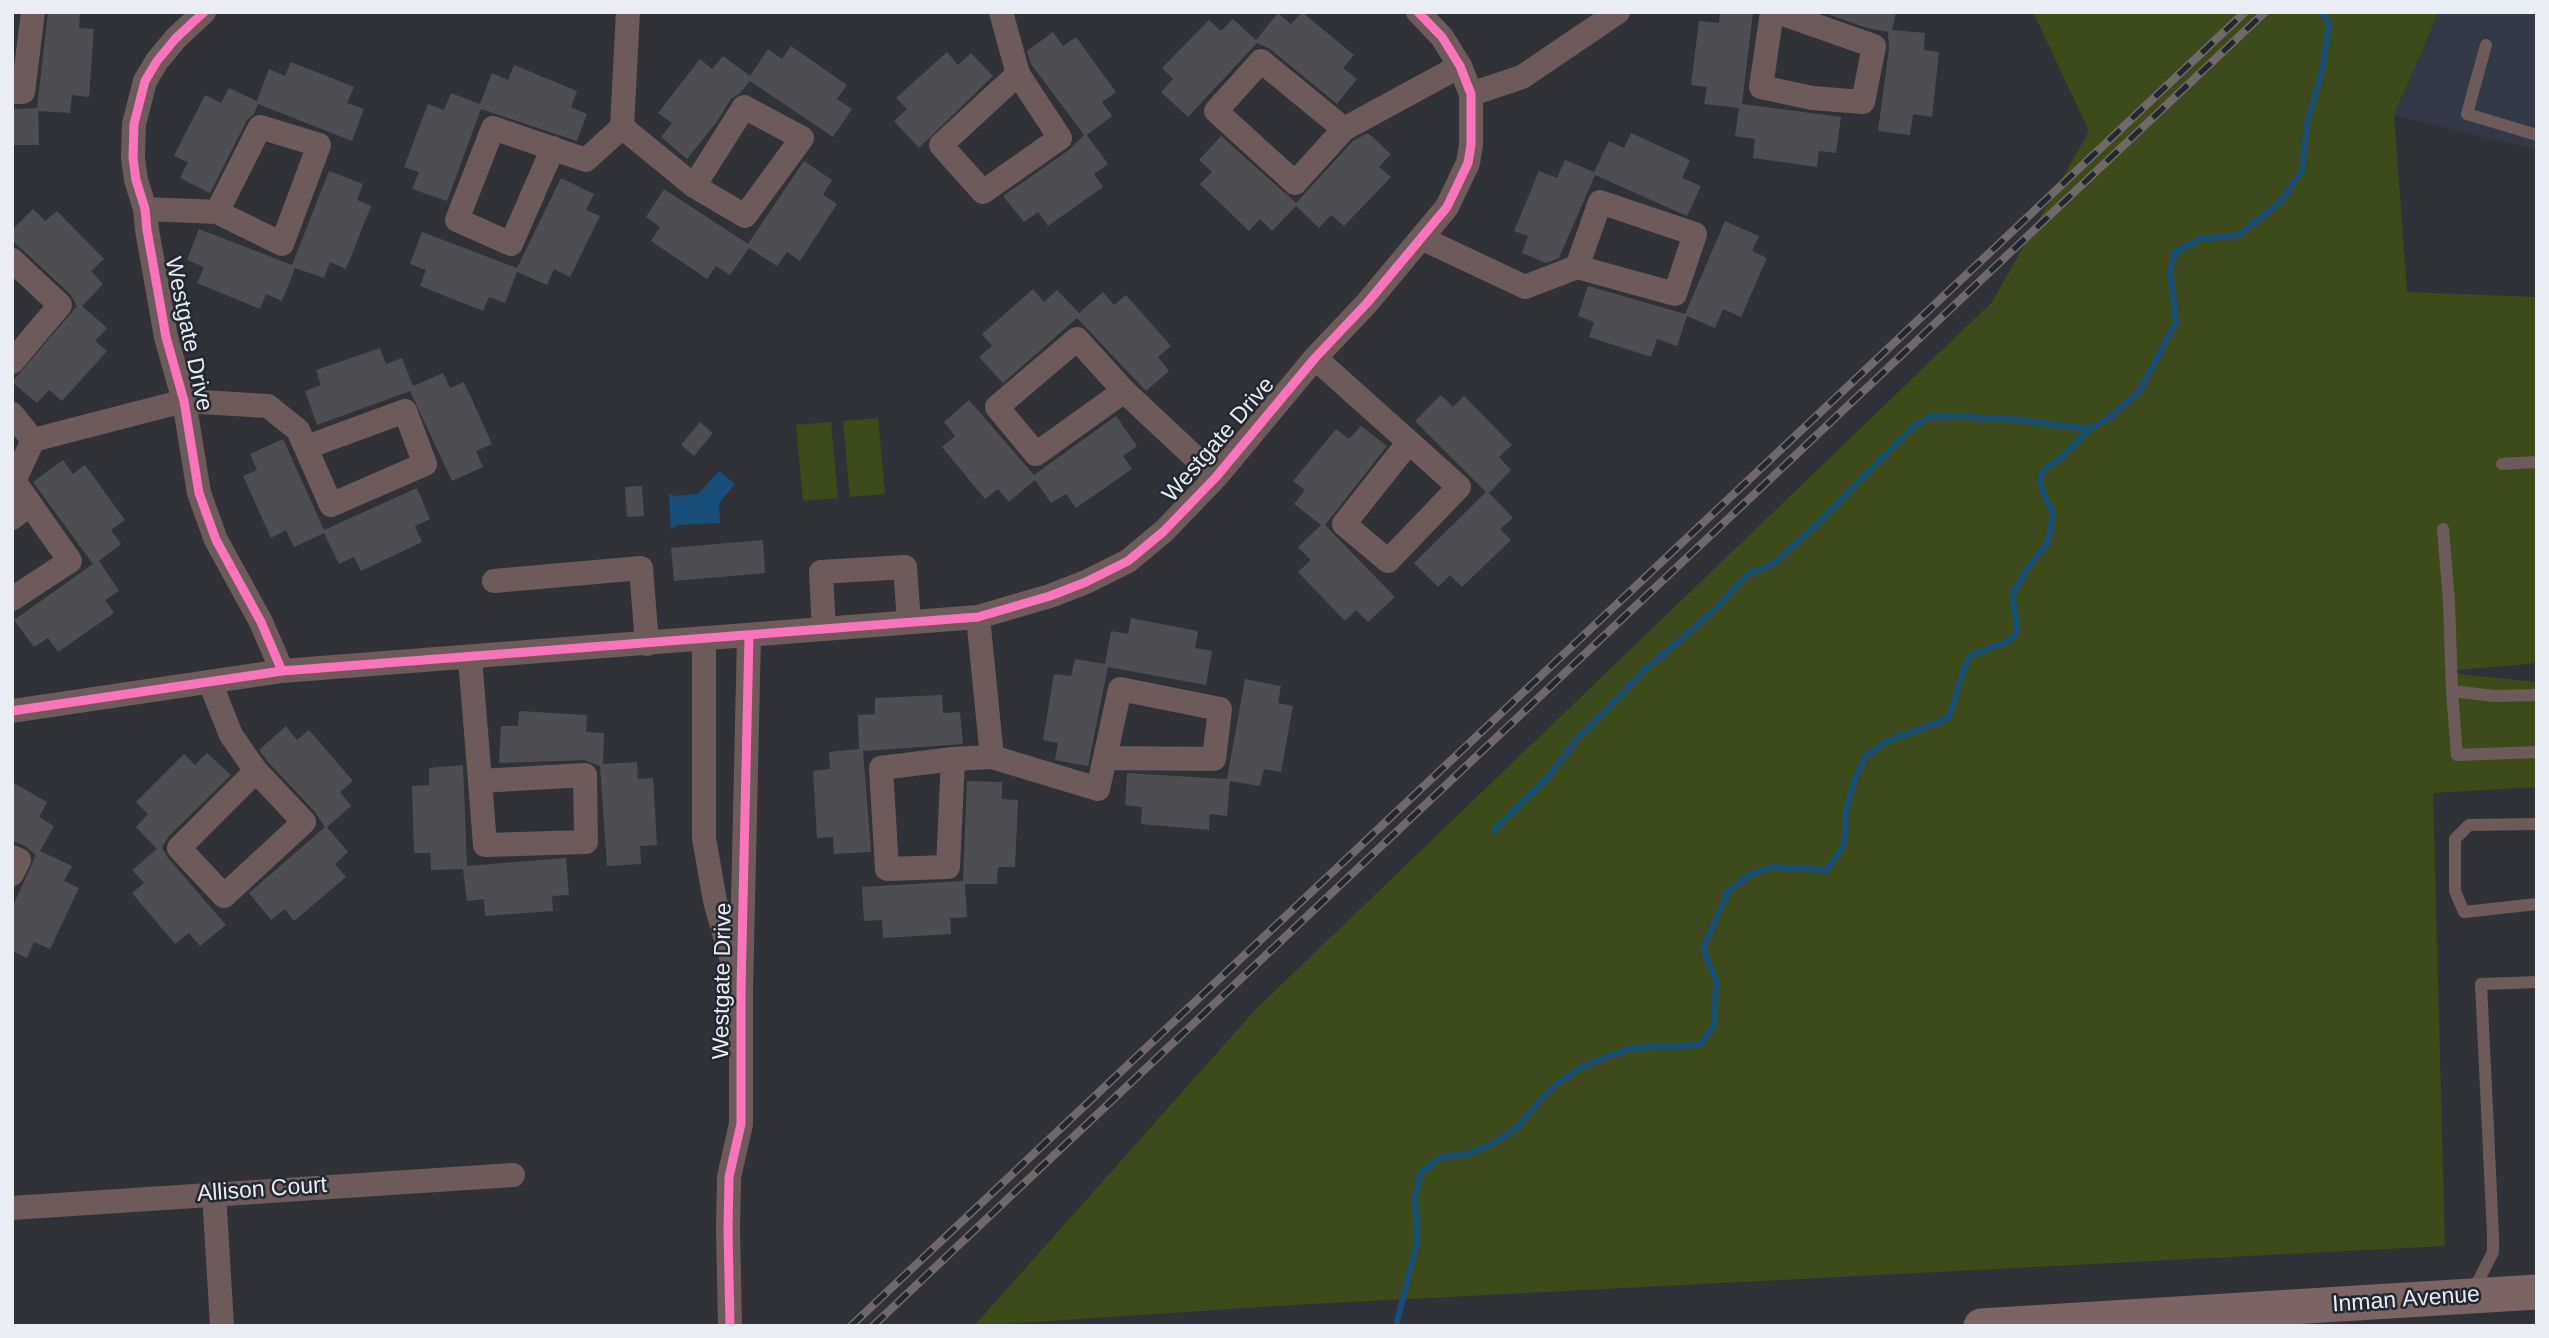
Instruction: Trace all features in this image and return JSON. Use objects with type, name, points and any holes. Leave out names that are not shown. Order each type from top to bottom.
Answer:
[{"type":"main road","name":"Inman Avenue","points":[[1981,1326],[2537,1292]]},
{"type":"street","points":[[12,92],[23,92],[33,12]]},
{"type":"street","points":[[552,148],[511,244],[457,220],[493,128],[552,148],[586,160],[622,127],[628,12]]},
{"type":"street","points":[[1001,12],[1018,74],[1060,138],[983,192],[941,145],[1018,74]]},
{"type":"street","name":"Westgate Drive","points":[[12,711],[282,671],[978,617],[1050,596],[1086,582],[1128,561],[1164,531],[1216,477],[1315,358],[1367,303],[1447,207],[1468,163],[1471,145],[1471,94],[1460,66],[1442,37],[1418,12]]},
{"type":"street","points":[[1471,94],[1522,76],[1618,12]]},
{"type":"street","points":[[1774,12],[1874,46],[1863,102],[1812,98],[1761,87],[1774,12]]},
{"type":"street","name":"Westgate Drive","points":[[199,13],[157,61],[145,81],[134,124],[132,150],[136,180],[145,209],[166,337],[184,401],[199,493],[214,533],[261,622],[282,671]]},
{"type":"street","points":[[1344,129],[1261,61],[1216,111],[1295,183],[1344,129],[1460,66]]},
{"type":"street","points":[[622,127],[694,186],[745,216],[802,138],[744,107],[694,186]]},
{"type":"street","points":[[145,209],[217,212],[282,244],[319,145],[260,127],[217,212]]},
{"type":"street","points":[[1421,238],[1525,287],[1577,267],[1675,294],[1695,234],[1600,202],[1577,267]]},
{"type":"street","points":[[12,260],[60,306],[12,362]]},
{"type":"street","points":[[1124,391],[1037,454],[997,407],[1077,339],[1124,391],[1216,477]]},
{"type":"street","points":[[1315,358],[1409,442],[1459,487],[1388,561],[1344,524],[1409,442]]},
{"type":"street","points":[[33,440],[184,401],[268,406],[298,430],[331,505],[425,464],[405,411],[307,447]]},
{"type":"street","points":[[12,414],[33,440]]},
{"type":"street","points":[[12,599],[71,561],[21,511],[14,481],[33,440]]},
{"type":"street","points":[[824,629],[821,572],[905,567],[909,622]]},
{"type":"street","points":[[494,580],[641,568],[647,644]]},
{"type":"street","points":[[978,617],[992,757]]},
{"type":"street","name":"Westgate Drive","points":[[730,1326],[729,1177],[741,1124],[741,991],[749,635]]},
{"type":"street","name":"Westgate Drive","points":[[704,640],[704,838],[715,901],[741,991]]},
{"type":"street","points":[[470,658],[485,845],[586,842],[585,775],[480,781]]},
{"type":"street","points":[[210,682],[231,735],[256,771],[304,822],[224,896],[179,848],[256,771]]},
{"type":"street","points":[[953,759],[948,867],[887,869],[881,768],[953,759],[992,757],[1098,789],[1105,758],[1121,689],[1220,709],[1214,759],[1105,758]]},
{"type":"street","points":[[12,856],[19,860],[12,874]]},
{"type":"street","name":"Allison Court","points":[[12,1208],[513,1175]]},
{"type":"street","points":[[214,1193],[222,1326]]},
{"type":"lane","points":[[2486,45],[2467,114],[2537,135]]},
{"type":"lane","points":[[2502,464],[2537,463]]},
{"type":"lane","points":[[2443,529],[2457,755],[2537,752]]},
{"type":"lane","points":[[2452,691],[2494,696],[2537,695]]},
{"type":"lane","points":[[2537,824],[2469,825],[2455,839],[2455,891],[2464,912],[2537,904]]},
{"type":"lane","points":[[2471,1296],[2493,1252],[2481,984],[2537,982]]},
{"type":"shaded area","points":[[2439,12],[2537,12],[2537,150],[2394,115]]},
{"type":"green space","points":[[2033,12],[2439,12],[2394,115],[2407,292],[2537,297],[2537,663],[2437,672],[2537,682],[2537,787],[2433,793],[2445,1246],[1291,1305],[974,1326],[1256,1009],[1992,302],[2089,131]]},
{"type":"green space","points":[[878,418],[885,494],[850,497],[843,421]]},
{"type":"green space","points":[[831,422],[838,498],[803,501],[796,425]]},
{"type":"water","points":[[719,471],[735,484],[719,503],[720,523],[677,525],[671,530],[669,493],[675,496],[698,494]]},
{"type":"building","points":[[48,12],[80,12],[79,28],[94,29],[89,97],[72,95],[70,113],[38,111],[39,145],[12,145],[12,109],[37,108]]},
{"type":"building","points":[[1302,12],[1354,55],[1343,68],[1357,79],[1337,104],[1270,49],[1257,43],[1188,117],[1161,92],[1173,79],[1162,68],[1209,20],[1221,31],[1233,19],[1256,40],[1278,13],[1291,24]]},
{"type":"building","points":[[1720,12],[1753,12],[1742,104],[1841,117],[1836,153],[1819,151],[1817,167],[1753,158],[1755,139],[1735,136],[1739,108],[1704,104],[1707,87],[1691,85],[1699,21],[1719,23]]},
{"type":"building","points":[[1831,12],[1896,12],[1892,30],[1925,33],[1924,50],[1939,52],[1932,117],[1913,114],[1910,135],[1878,131],[1889,49],[1888,32],[1867,28],[1830,15]]},
{"type":"building","points":[[1053,32],[1063,46],[1076,37],[1116,92],[1102,102],[1112,116],[1087,135],[1108,164],[1094,174],[1103,187],[1048,226],[1038,212],[1024,222],[1003,196],[1069,150],[1084,135],[1031,64],[1027,51]]},
{"type":"building","points":[[791,46],[847,85],[837,99],[852,109],[833,137],[750,81],[731,99],[687,159],[661,137],[672,123],[658,113],[700,59],[712,69],[723,56],[750,76],[768,49],[782,59]]},
{"type":"building","points":[[947,52],[958,65],[971,53],[993,76],[919,148],[894,121],[907,109],[896,98]]},
{"type":"building","points":[[291,62],[354,87],[347,103],[364,109],[352,141],[258,104],[210,193],[180,178],[188,162],[174,156],[205,95],[221,103],[229,88],[257,101],[269,69],[285,76]]},
{"type":"building","points":[[514,65],[577,91],[571,107],[587,114],[577,141],[481,109],[447,201],[412,189],[419,172],[404,167],[428,104],[444,110],[451,93],[480,104],[492,73],[508,80]]},
{"type":"building","points":[[1368,133],[1391,154],[1379,167],[1391,177],[1344,226],[1331,215],[1319,228],[1296,206],[1272,231],[1260,219],[1249,231],[1200,184],[1212,172],[1199,160],[1221,136],[1296,203],[1353,141]]},
{"type":"building","points":[[1631,133],[1690,160],[1682,178],[1701,186],[1687,216],[1595,175],[1559,258],[1546,263],[1522,253],[1528,236],[1514,231],[1539,171],[1557,178],[1565,160],[1594,172],[1609,141],[1624,148]]},
{"type":"building","points":[[804,161],[832,180],[823,195],[837,204],[800,261],[787,252],[777,266],[749,248],[730,275],[716,266],[707,279],[651,241],[660,227],[646,217],[664,189],[748,244]]},
{"type":"building","points":[[329,171],[363,184],[357,200],[371,206],[346,269],[330,262],[324,278],[295,268],[282,301],[266,294],[260,309],[197,283],[204,267],[187,260],[199,229],[292,265]]},
{"type":"building","points":[[561,178],[594,194],[586,210],[600,216],[570,277],[554,269],[547,285],[517,272],[505,303],[489,297],[483,311],[420,286],[426,270],[410,264],[422,232],[517,268]]},
{"type":"building","points":[[33,209],[45,221],[57,211],[104,259],[91,271],[103,284],[82,306],[107,328],[95,341],[107,351],[62,401],[49,390],[37,403],[12,382],[77,306],[70,294],[12,240],[12,230]]},
{"type":"building","points":[[1725,221],[1759,236],[1752,251],[1767,258],[1741,317],[1723,309],[1715,328],[1687,316],[1677,346],[1657,339],[1651,357],[1589,337],[1594,322],[1578,316],[1588,286],[1685,314]]},
{"type":"building","points":[[1033,289],[1044,302],[1057,290],[1079,313],[1103,292],[1114,305],[1126,295],[1171,346],[1158,357],[1169,371],[1146,391],[1077,318],[1003,383],[979,357],[992,346],[982,334]]},
{"type":"building","points":[[380,348],[386,364],[402,358],[413,386],[443,373],[450,388],[464,382],[492,444],[476,451],[483,467],[452,481],[410,391],[317,425],[305,391],[321,385],[316,370]]},
{"type":"building","points":[[1441,395],[1453,407],[1464,396],[1512,445],[1499,457],[1511,470],[1489,493],[1513,518],[1500,529],[1511,540],[1462,587],[1450,575],[1438,587],[1414,563],[1486,492],[1415,421]]},
{"type":"building","points":[[969,400],[1034,475],[1116,416],[1137,446],[1123,456],[1132,469],[1076,508],[1066,494],[1051,503],[1035,480],[1009,502],[998,489],[985,499],[942,447],[955,436],[944,422]]},
{"type":"building","points":[[700,422],[713,433],[694,456],[681,445]]},
{"type":"building","points":[[1361,426],[1387,446],[1325,525],[1395,597],[1368,622],[1356,610],[1345,621],[1298,572],[1311,560],[1298,547],[1321,525],[1294,504],[1305,490],[1293,481],[1336,429],[1349,439]]},
{"type":"building","points":[[283,439],[324,530],[417,488],[430,519],[415,526],[422,542],[361,571],[354,557],[339,564],[324,533],[294,547],[286,530],[271,538],[243,476],[257,470],[250,454]]},
{"type":"building","points":[[63,460],[73,474],[85,465],[125,520],[111,530],[121,544],[99,561],[119,591],[105,600],[114,613],[58,652],[48,638],[34,647],[14,620],[93,564],[33,482]]},
{"type":"building","points":[[642,486],[644,516],[627,517],[625,487]]},
{"type":"building","points":[[763,540],[765,573],[674,581],[671,548]]},
{"type":"building","points":[[1131,618],[1198,631],[1195,648],[1212,651],[1206,685],[1108,667],[1088,766],[1055,760],[1058,743],[1043,740],[1054,674],[1071,676],[1075,659],[1105,664],[1111,631],[1128,634]]},
{"type":"building","points":[[1245,679],[1281,686],[1278,703],[1293,706],[1281,772],[1264,769],[1260,786],[1230,781],[1227,816],[1210,814],[1209,830],[1141,824],[1142,807],[1125,805],[1127,773],[1227,779]]},
{"type":"building","points":[[942,695],[943,713],[960,712],[963,744],[863,751],[871,852],[834,854],[833,837],[817,838],[813,771],[830,769],[829,752],[859,749],[858,715],[875,714],[875,698]]},
{"type":"building","points":[[519,711],[587,715],[586,732],[604,733],[603,764],[637,762],[638,779],[653,778],[657,845],[640,846],[641,864],[607,866],[600,766],[584,760],[499,763],[501,726],[518,726]]},
{"type":"building","points":[[286,726],[297,740],[309,730],[353,781],[340,792],[351,806],[327,827],[348,852],[335,864],[346,877],[294,921],[285,909],[271,920],[249,893],[325,827],[315,812],[259,750]]},
{"type":"building","points":[[207,753],[231,775],[168,837],[162,848],[226,925],[200,946],[189,933],[175,944],[132,893],[144,883],[132,870],[157,849],[136,827],[148,814],[136,802],[184,754],[195,765]]},
{"type":"building","points":[[463,765],[467,866],[566,858],[569,895],[552,896],[553,911],[485,916],[484,899],[467,901],[463,869],[431,870],[430,853],[414,853],[412,786],[429,785],[429,768]]},
{"type":"building","points":[[967,781],[1002,782],[1002,799],[1018,800],[1015,867],[998,867],[997,884],[965,884],[967,917],[950,918],[951,934],[883,938],[882,920],[864,921],[862,887],[963,881]]},
{"type":"building","points":[[12,782],[47,802],[39,817],[54,826],[40,851],[72,866],[64,881],[79,888],[50,949],[34,942],[27,958],[12,951],[12,908],[36,855],[25,846],[12,841]]},
{"type":"waterway","points":[[1396,1326],[1417,1242],[1415,1196],[1421,1172],[1442,1157],[1468,1154],[1495,1142],[1518,1127],[1556,1084],[1585,1065],[1631,1048],[1700,1045],[1714,1025],[1716,981],[1703,948],[1728,892],[1749,875],[1773,867],[1827,870],[1845,843],[1846,808],[1866,756],[1885,742],[1949,718],[1970,655],[2004,643],[2017,634],[2012,596],[2025,572],[2048,542],[2053,514],[2040,483],[2042,471],[2140,390],[2176,322],[2170,268],[2176,252],[2200,239],[2239,235],[2281,201],[2302,171],[2307,124],[2323,67],[2329,23],[2322,12]]},
{"type":"waterway","points":[[1494,830],[1548,777],[1576,740],[1647,668],[1711,613],[1749,573],[1772,565],[1816,525],[1914,426],[1930,417],[1965,417],[2009,419],[2090,429]]},
{"type":"railway","points":[[851,1326],[2245,12]]},
{"type":"railway","points":[[873,1326],[2265,12]]},
{"type":"cycle path","points":[[204,12],[176,38],[145,81],[134,124],[133,158],[136,180],[145,209],[166,337],[184,401],[199,493],[216,540],[261,622],[282,671]]},
{"type":"cycle path","points":[[12,711],[282,671],[978,617],[1050,596],[1086,582],[1128,561],[1164,531],[1216,477],[1315,358],[1367,303],[1447,207],[1468,163],[1471,145],[1471,94],[1460,66],[1442,37],[1418,12]]},
{"type":"cycle path","points":[[730,1326],[729,1177],[741,1124],[741,991],[749,635]]}]
